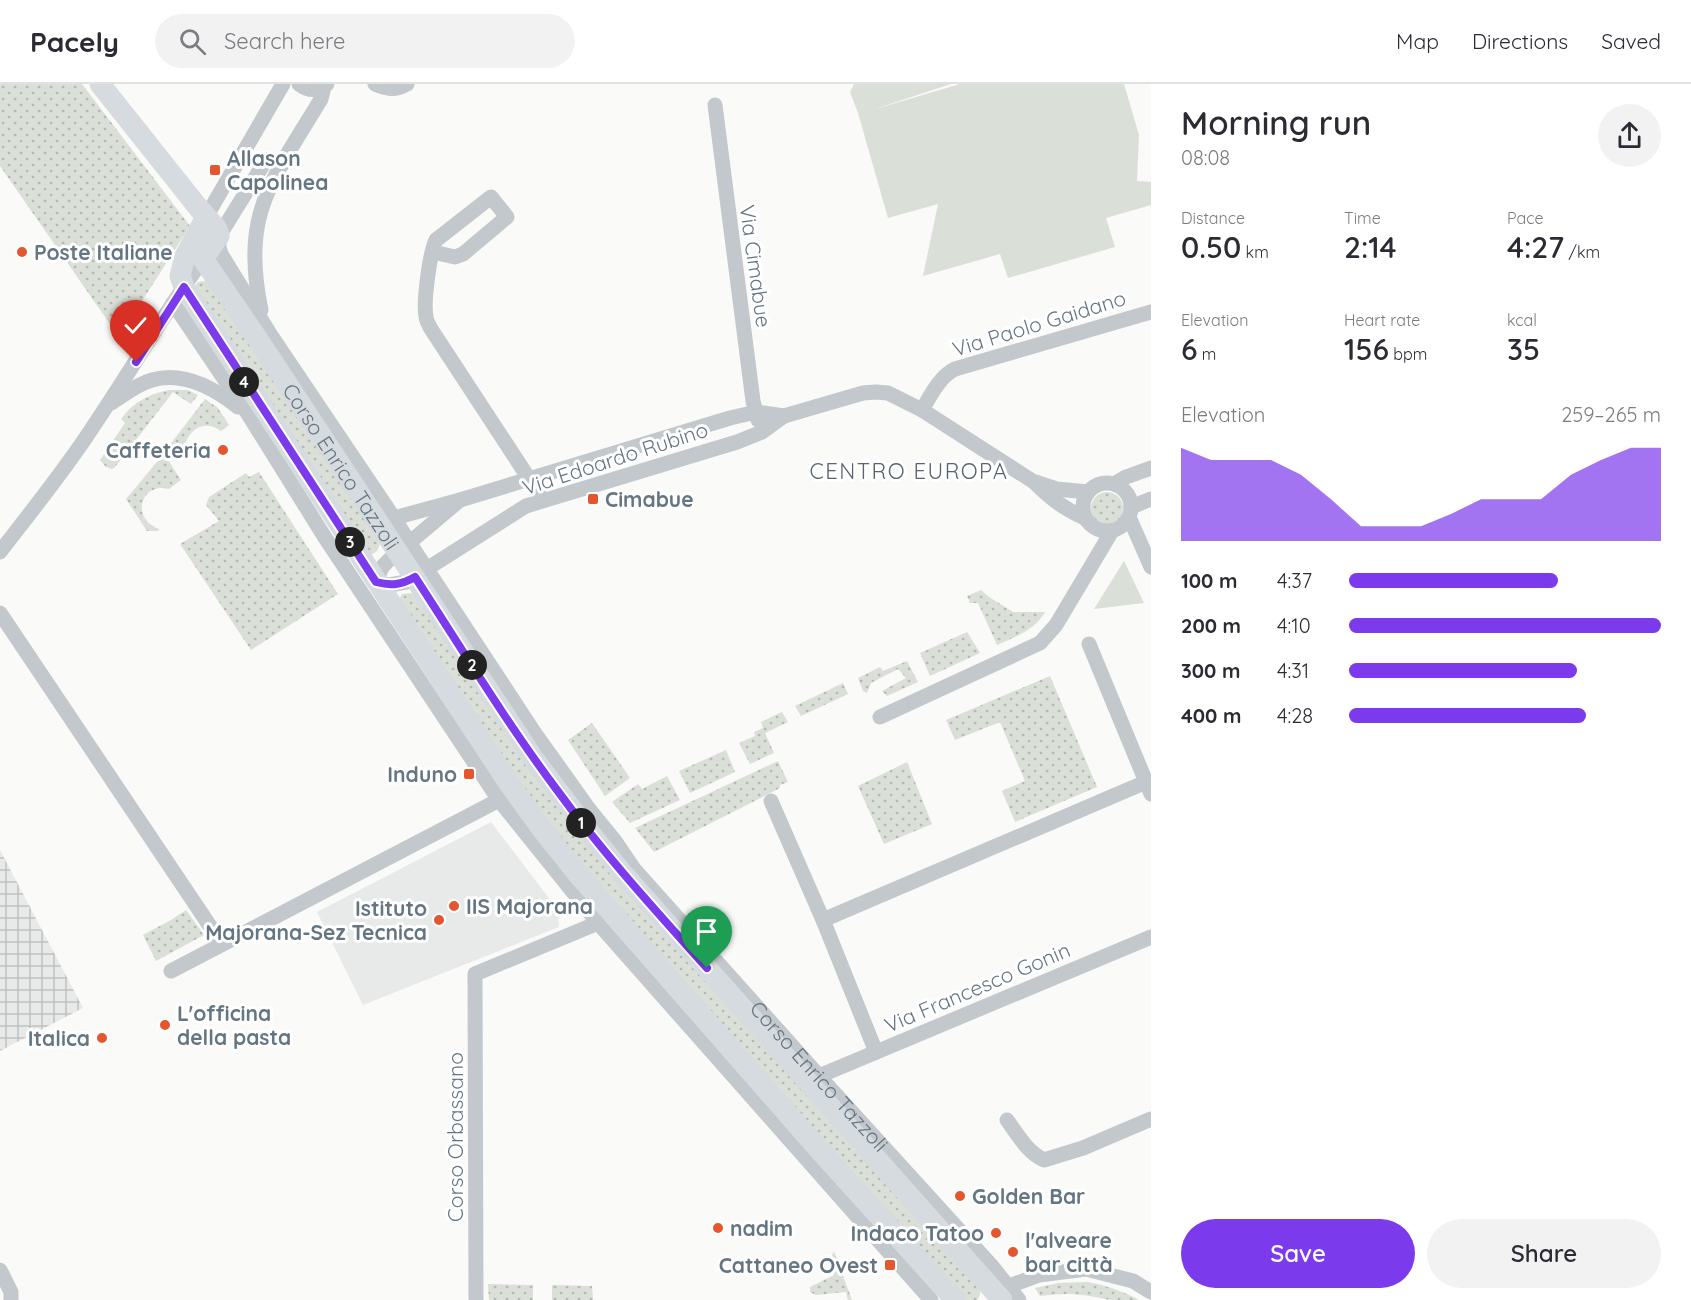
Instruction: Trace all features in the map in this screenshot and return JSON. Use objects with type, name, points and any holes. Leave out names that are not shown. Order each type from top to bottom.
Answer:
[{"type":"street","name":"Corso Enrico Tazzoli","points":[[100,84],[217,229],[221,254],[264,324],[394,518],[403,547]]},
{"type":"street","points":[[178,295],[185,256],[283,84]]},
{"type":"street","points":[[299,84],[305,89],[315,90],[326,86]]},
{"type":"street","points":[[375,84],[392,90],[407,84]]},
{"type":"street","name":"Corso Enrico Tazzoli","points":[[264,324],[254,272],[258,221],[282,165],[321,99],[326,86]]},
{"type":"street","name":"Via Cimabue","points":[[715,105],[751,389],[762,432]]},
{"type":"street","name":"Corso Enrico Tazzoli","points":[[0,552],[80,446],[219,236],[263,165],[272,160],[282,165]]},
{"type":"street","points":[[433,252],[455,257],[464,254],[507,217],[491,197],[440,236],[434,244],[425,302],[426,318],[543,500]]},
{"type":"street","name":"Corso Enrico Tazzoli","points":[[203,260],[421,573],[477,645],[534,732],[634,868],[819,1076],[1000,1295]]},
{"type":"street","name":"Corso Enrico Tazzoli","points":[[178,295],[324,536],[499,800],[598,923],[931,1300]]},
{"type":"street","name":"Corso Enrico Tazzoli","points":[[178,295],[376,582],[514,791],[577,873],[955,1300]]},
{"type":"street","name":"Via Paolo Gaidano","points":[[922,410],[942,378],[955,369],[1151,312]]},
{"type":"street","name":"Corso Enrico Tazzoli","points":[[104,408],[150,380],[168,376],[202,384],[224,396],[248,414]]},
{"type":"street","name":"Via Edoardo Rubino","points":[[460,500],[382,567],[376,582],[389,585],[399,584],[421,573],[526,506],[738,442],[762,432],[784,416],[850,396],[876,392],[888,393],[922,410],[1034,482],[1049,497],[1068,511],[1085,518],[1096,529],[1112,531]]},
{"type":"street","name":"Via Edoardo Rubino","points":[[394,518],[756,412],[784,416]]},
{"type":"street","name":"Via Edoardo Rubino","points":[[1034,482],[1057,489],[1088,492],[1100,484],[1114,484],[1151,468]]},
{"type":"street","points":[[1114,484],[1126,493],[1130,512],[1151,567]]},
{"type":"street","points":[[1085,518],[1083,504],[1088,492]]},
{"type":"street","points":[[880,717],[1040,643],[1056,625],[1112,531],[1125,523],[1130,512],[1151,499]]},
{"type":"street","name":"Corso Enrico Tazzoli","points":[[421,573],[478,675],[557,791],[624,875],[1000,1295],[1019,1300]]},
{"type":"street","points":[[0,613],[222,944]]},
{"type":"street","points":[[823,920],[1148,788],[1089,644]]},
{"type":"street","points":[[477,645],[478,675]]},
{"type":"street","points":[[456,704],[457,737]]},
{"type":"street","points":[[171,971],[499,800]]},
{"type":"street","points":[[771,801],[823,920],[876,1052]]},
{"type":"street","name":"Corso Enrico Tazzoli","points":[[539,850],[577,873]]},
{"type":"street","name":"Corso Orbassano","points":[[476,1300],[475,974],[598,923]]},
{"type":"street","name":"Via Francesco Gonin","points":[[819,1076],[1151,937]]},
{"type":"street","name":"Corso Enrico Tazzoli","points":[[783,1108],[796,1149]]},
{"type":"street","points":[[1007,1120],[1024,1144],[1036,1156],[1044,1160],[1083,1148],[1151,1119]]},
{"type":"street","points":[[1000,1295],[1039,1275],[1086,1269],[1134,1281],[1151,1292]]},
{"type":"street","points":[[0,1270],[11,1292],[11,1300]]},
{"type":"shaded area","points":[[0,84],[82,84],[190,226],[119,337],[0,166]]},
{"type":"shaded area","points":[[854,84],[951,84],[872,110],[960,84],[1124,84],[1139,135],[1137,181],[1151,182],[1151,205],[1106,218],[1115,247],[1008,278],[1000,254],[923,276],[938,204],[888,218],[850,92]]},
{"type":"shaded area","points":[[205,281],[211,284],[380,541],[375,552],[368,555],[193,288],[198,282]]},
{"type":"shaded area","points":[[169,390],[188,390],[198,395],[191,404],[173,392],[115,467],[112,469],[106,467],[100,460],[125,423],[121,419],[142,400]]},
{"type":"shaded area","points":[[205,399],[218,408],[229,425],[221,431],[208,426],[197,428],[188,437],[184,450],[176,454],[169,446]]},
{"type":"shaded area","points":[[166,451],[170,457],[168,460],[181,480],[169,489],[152,490],[146,495],[142,509],[144,517],[159,529],[158,531],[147,531],[126,499]]},
{"type":"shaded area","points":[[259,472],[338,594],[251,650],[180,544],[219,521],[206,505],[209,497],[246,473],[249,477]]},
{"type":"shaded area","points":[[1107,492],[1118,497],[1123,508],[1118,519],[1107,524],[1096,519],[1091,508],[1096,497]]},
{"type":"shaded area","points":[[1124,561],[1144,603],[1094,609]]},
{"type":"shaded area","points":[[981,590],[1013,612],[1045,612],[1036,624],[997,645],[978,603],[970,603],[967,596]]},
{"type":"shaded area","points":[[412,593],[980,1288],[977,1300],[963,1300],[558,841],[397,603],[402,594]]},
{"type":"shaded area","points":[[967,632],[980,653],[930,676],[920,653]]},
{"type":"shaded area","points":[[907,661],[918,682],[887,696],[882,691],[906,678],[898,669],[871,683],[867,693],[863,691],[858,678],[880,667],[883,671]]},
{"type":"shaded area","points":[[1050,676],[1097,787],[1015,822],[1002,791],[1025,781],[1000,722],[955,740],[946,720]]},
{"type":"shaded area","points":[[843,683],[848,694],[801,716],[795,706]]},
{"type":"shaded area","points":[[782,712],[788,722],[765,733],[774,753],[750,764],[739,743],[755,736],[754,732],[763,728],[761,722]]},
{"type":"shaded area","points":[[592,723],[630,778],[605,796],[568,740]]},
{"type":"shaded area","points":[[726,750],[735,772],[690,793],[679,771]]},
{"type":"shaded area","points":[[778,761],[788,782],[780,785],[780,788],[654,852],[635,828]]},
{"type":"shaded area","points":[[907,762],[932,824],[884,844],[858,786]]},
{"type":"shaded area","points":[[667,776],[680,800],[630,823],[612,802],[638,784],[642,789]]},
{"type":"shaded area","name":"Istituto Majorana-Sez Tecnica","points":[[491,822],[558,910],[559,927],[363,1005],[317,912]]},
{"type":"shaded area","points":[[0,850],[83,1008],[0,1051]]},
{"type":"shaded area","points":[[186,910],[204,935],[156,961],[143,935]]},
{"type":"shaded area","points":[[834,1251],[852,1300],[848,1300],[846,1292],[816,1295],[810,1292],[810,1287],[834,1275],[829,1261]]},
{"type":"shaded area","points":[[1087,1282],[1114,1289],[1139,1300],[1110,1300],[1075,1294],[1040,1296],[1035,1288],[1058,1283]]},
{"type":"shaded area","points":[[488,1284],[533,1285],[533,1300],[489,1300]]},
{"type":"shaded area","points":[[552,1285],[592,1286],[593,1300],[552,1300]]},
{"type":"place","name":"Allason Capolinea","points":[[215,170]]},
{"type":"place","name":"Poste Italiane","points":[[22,252]]},
{"type":"place","name":"Caffeteria","points":[[223,450]]},
{"type":"place","name":"Cimabue","points":[[593,499]]},
{"type":"place","name":"Induno","points":[[469,774]]},
{"type":"place","name":"IIS Majorana","points":[[454,906]]},
{"type":"place","name":"Istituto Majorana-Sez Tecnica","points":[[439,920]]},
{"type":"place","name":"L'officina della pasta","points":[[165,1025]]},
{"type":"place","name":"Italica","points":[[102,1038]]},
{"type":"place","name":"Golden Bar","points":[[960,1196]]},
{"type":"place","name":"nadim","points":[[718,1228]]},
{"type":"place","name":"Indaco Tatoo","points":[[996,1233]]},
{"type":"place","name":"l'alveare bar città","points":[[1013,1252]]},
{"type":"place","name":"Cattaneo Ovest","points":[[890,1265]]},
{"type":"district","name":"CENTRO EUROPA","points":[[909,471]]},
{"type":"route","points":[[136,362],[184,287],[376,582],[389,585],[399,584],[415,577],[557,791],[624,875],[707,968]]}]
